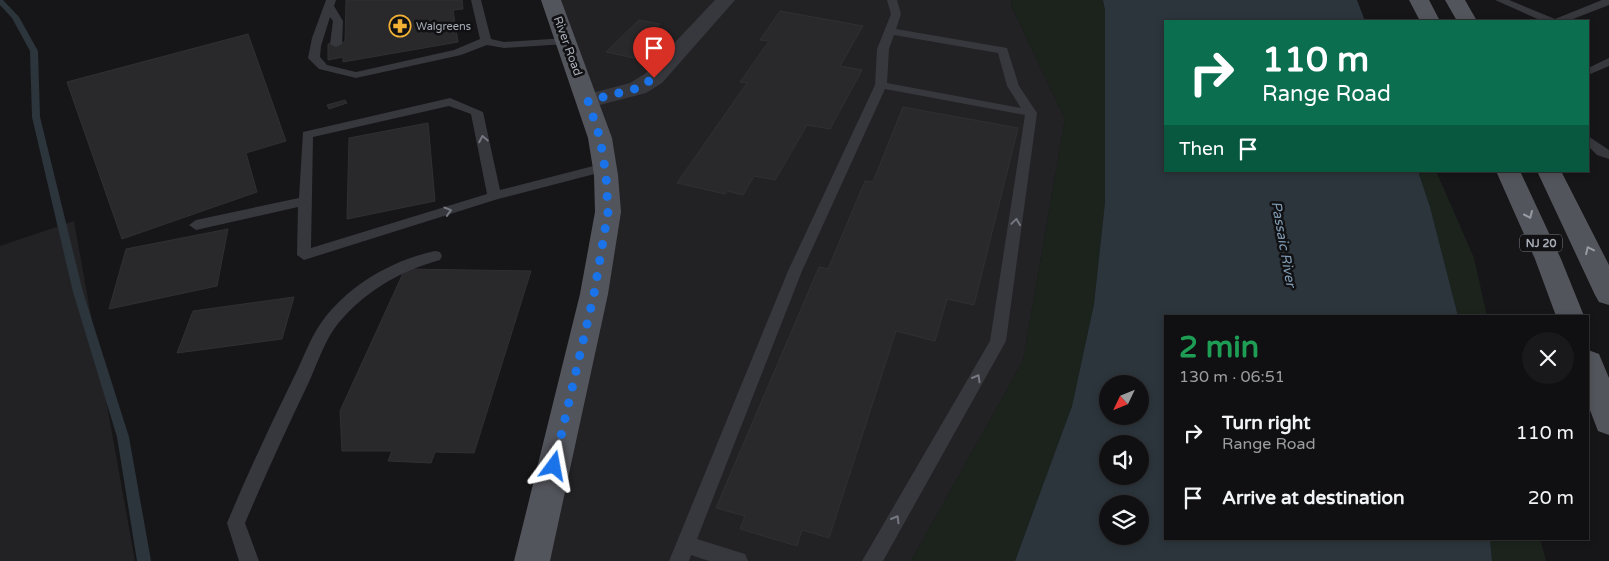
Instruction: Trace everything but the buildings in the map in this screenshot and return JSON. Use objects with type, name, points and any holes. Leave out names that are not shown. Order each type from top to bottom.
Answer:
[{"type":"main road","name":"River Road","points":[[532,561],[603,251],[608,212],[605,167],[600,138],[551,0]]},
{"type":"main road","points":[[1419,0],[1429,20]]},
{"type":"main road","points":[[1455,0],[1466,20]]},
{"type":"main road","name":"NJ 20","points":[[1508,172],[1548,259],[1570,315]]},
{"type":"main road","name":"NJ 20","points":[[1550,172],[1606,280]]},
{"type":"main road","points":[[1589,365],[1609,422]]},
{"type":"street","points":[[588,101],[638,88],[654,78],[725,0]]},
{"type":"lane","points":[[476,0],[486,41]]},
{"type":"lane","points":[[738,561],[682,553],[795,271],[881,84],[883,49],[896,14],[892,0]]},
{"type":"lane","points":[[1500,0],[1549,20]]},
{"type":"lane","points":[[1585,0],[1598,5]]},
{"type":"lane","points":[[1561,20],[1609,0]]},
{"type":"lane","points":[[330,3],[313,51],[318,63],[340,72],[365,74],[457,52],[486,41],[504,45],[566,41]]},
{"type":"lane","points":[[330,3],[338,21],[336,44]]},
{"type":"lane","points":[[872,561],[998,341],[1032,113],[1013,86],[1003,50],[890,31]]},
{"type":"lane","points":[[336,58],[340,72]]},
{"type":"lane","points":[[1589,69],[1609,61]]},
{"type":"lane","points":[[881,84],[1032,113]]},
{"type":"lane","points":[[494,196],[477,112],[450,102],[307,135],[304,255],[494,196],[605,167]]},
{"type":"lane","points":[[1589,141],[1602,152],[1609,155]]},
{"type":"lane","points":[[196,225],[304,201]]},
{"type":"lane","points":[[248,561],[236,523],[263,459],[327,328],[339,312],[354,299],[404,264],[419,258],[435,256]]},
{"type":"shaded area","points":[[551,0],[1012,0],[1011,5],[1065,119],[1023,361],[911,561],[532,561],[606,175]]},
{"type":"shaded area","points":[[1012,0],[1103,0],[1105,10],[1105,202],[1094,304],[1072,406],[1015,561],[911,561],[1023,361],[1065,119],[1011,5]]},
{"type":"shaded area","points":[[1418,172],[1436,172],[1474,258],[1487,315],[1458,315],[1430,207]]},
{"type":"shaded area","points":[[74,221],[135,561],[0,561],[0,246]]},
{"type":"shaded area","points":[[1490,540],[1540,540],[1546,561],[1492,561]]},
{"type":"water","name":"Passaic River","points":[[1103,0],[1357,0],[1365,20],[1164,20],[1164,172],[1418,172],[1430,207],[1458,315],[1164,315],[1164,540],[1490,540],[1492,561],[1015,561],[1072,406],[1094,304],[1105,202],[1105,10]]},
{"type":"waterway","points":[[0,1],[15,17],[34,51],[36,117],[78,292],[123,437],[144,561]]},
{"type":"place","name":"Walgreens","points":[[400,26]]},
{"type":"route","points":[[554,466],[594,294],[603,251],[608,212],[606,175],[600,138],[588,101],[638,88],[654,78]]}]
